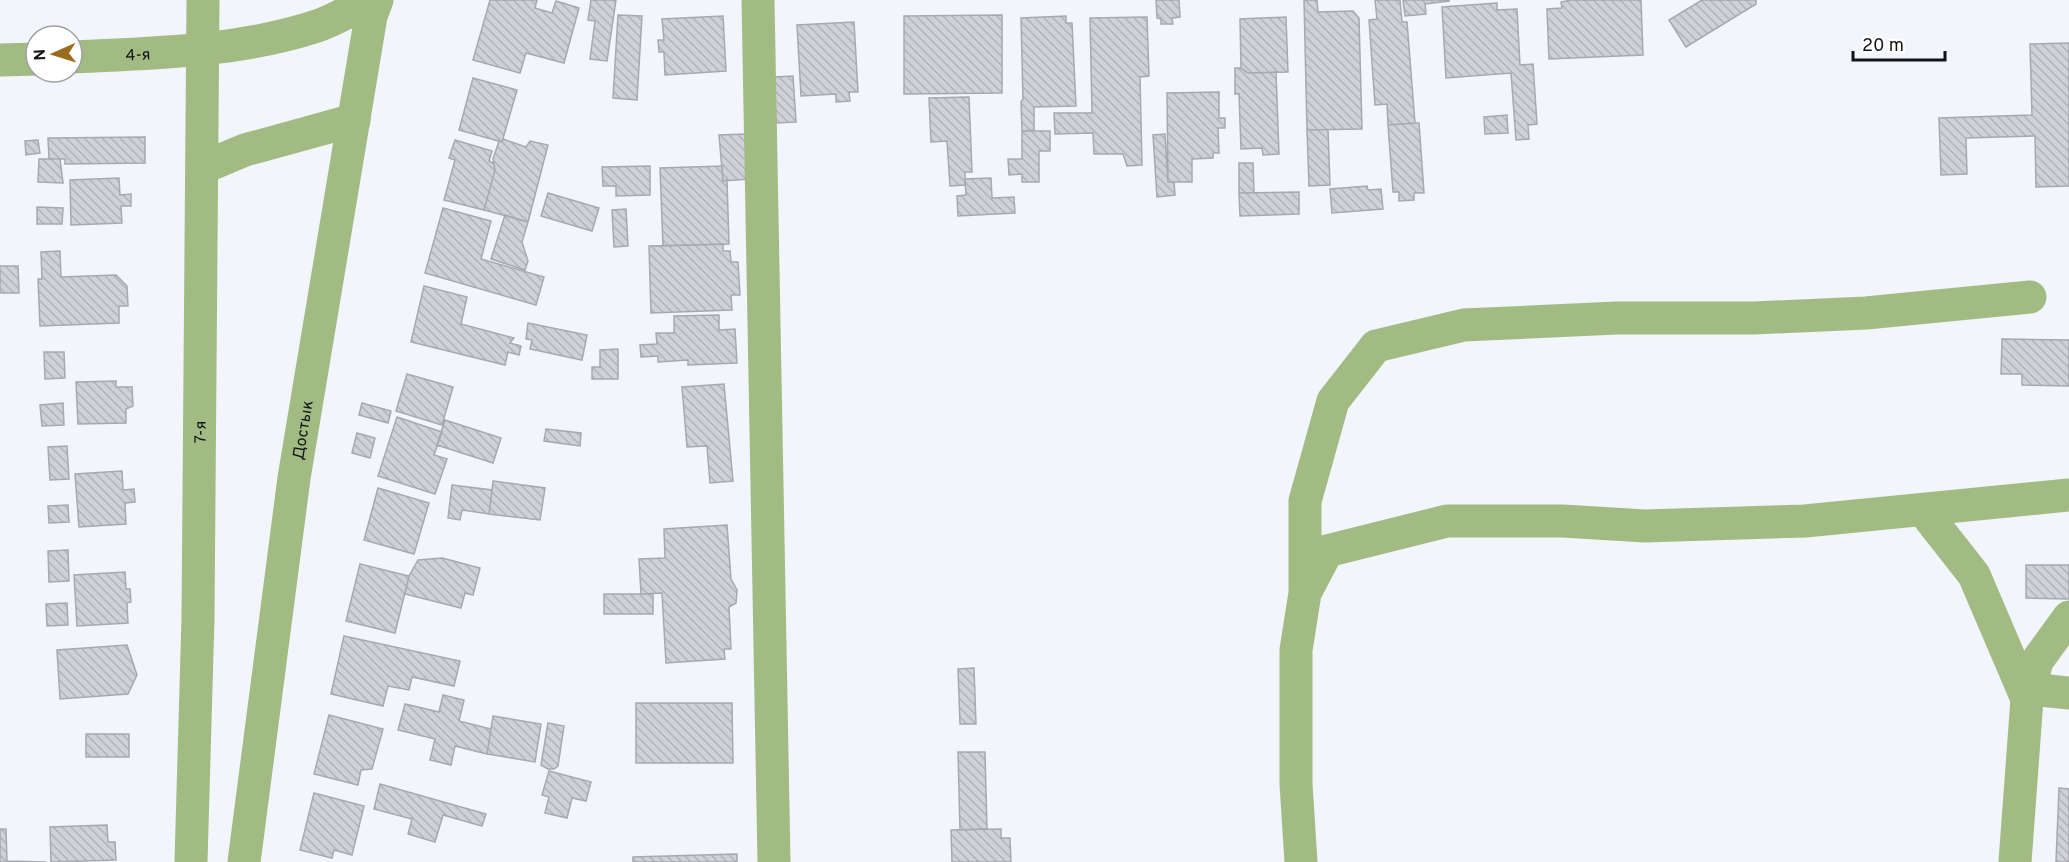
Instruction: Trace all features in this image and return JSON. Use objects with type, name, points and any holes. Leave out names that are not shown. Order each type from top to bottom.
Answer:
[{"type":"street","name":"7-я","points":[[191,862],[198,618],[203,0]]},
{"type":"street","name":"4-я","points":[[84,56],[202,50],[251,42],[318,26],[370,0]]},
{"type":"street","name":"Достык","points":[[244,862],[294,478],[376,0]]},
{"type":"street","points":[[758,0],[774,862]]},
{"type":"street","points":[[0,60],[24,59]]},
{"type":"street","points":[[201,168],[245,150],[354,120]]},
{"type":"street","points":[[1301,862],[1296,784],[1296,650],[1305,593],[1305,501],[1333,401],[1376,346],[1464,325],[1617,318],[1754,318],[1866,313],[2030,297]]},
{"type":"street","points":[[1305,593],[1327,551],[1447,521],[1563,521],[1645,526],[1805,520],[2069,495]]},
{"type":"street","points":[[1923,510],[1974,575],[2028,694]]},
{"type":"street","points":[[2015,862],[2028,694],[2037,661],[2069,617]]},
{"type":"street","points":[[2028,694],[2069,693]]},
{"type":"building","points":[[490,0],[537,0],[535,8],[552,13],[556,1],[579,8],[564,63],[526,53],[520,73],[473,60]]},
{"type":"building","points":[[591,0],[616,0],[607,61],[590,59],[595,21],[588,20]]},
{"type":"building","points":[[1156,0],[1179,0],[1180,17],[1172,18],[1173,24],[1161,24],[1161,19],[1157,18]]},
{"type":"building","points":[[1304,0],[1317,0],[1318,12],[1353,11],[1359,18],[1362,129],[1307,130]]},
{"type":"building","points":[[1375,0],[1400,0],[1402,22],[1407,22],[1415,123],[1388,125],[1387,104],[1375,105],[1369,20],[1377,19]]},
{"type":"building","points":[[1403,0],[1449,1],[1425,4],[1426,14],[1405,16]]},
{"type":"building","points":[[1641,0],[1643,55],[1549,59],[1547,9],[1562,8],[1561,2]]},
{"type":"building","points":[[1702,0],[1756,0],[1756,4],[1686,47],[1669,20]]},
{"type":"building","points":[[1497,3],[1497,10],[1517,9],[1520,65],[1533,64],[1537,124],[1528,125],[1529,139],[1516,140],[1511,73],[1446,78],[1442,7]]},
{"type":"building","points":[[618,15],[642,16],[637,100],[613,98]]},
{"type":"building","points":[[1002,15],[1002,93],[904,94],[904,16]]},
{"type":"building","points":[[723,16],[726,71],[665,75],[664,52],[659,52],[658,40],[664,40],[662,19]]},
{"type":"building","points":[[1066,16],[1066,23],[1072,23],[1076,106],[1034,107],[1034,130],[1022,131],[1021,18]]},
{"type":"building","points":[[1147,17],[1149,76],[1140,77],[1142,165],[1127,166],[1123,154],[1094,154],[1093,133],[1055,134],[1054,113],[1092,113],[1090,18]]},
{"type":"building","points":[[1286,17],[1288,72],[1248,73],[1241,68],[1240,19]]},
{"type":"building","points":[[854,22],[858,92],[849,92],[850,101],[836,102],[836,94],[801,96],[797,25]]},
{"type":"building","points":[[2069,43],[2069,186],[2036,187],[2035,136],[1966,138],[1967,174],[1941,175],[1939,118],[2032,115],[2030,44]]},
{"type":"building","points":[[1235,68],[1241,68],[1248,73],[1276,72],[1279,154],[1263,155],[1262,148],[1241,149],[1239,94],[1235,94]]},
{"type":"building","points":[[793,76],[796,122],[776,123],[774,77]]},
{"type":"building","points":[[473,78],[517,90],[502,142],[459,130]]},
{"type":"building","points":[[1219,92],[1219,118],[1225,118],[1225,128],[1218,128],[1219,153],[1213,153],[1213,158],[1192,159],[1192,182],[1168,182],[1167,93]]},
{"type":"building","points":[[969,97],[972,172],[965,172],[965,185],[950,186],[947,141],[931,142],[929,98]]},
{"type":"building","points":[[1507,115],[1508,133],[1485,134],[1484,117]]},
{"type":"building","points":[[1419,123],[1424,193],[1414,193],[1414,200],[1399,201],[1399,192],[1393,192],[1388,125]]},
{"type":"building","points":[[1307,130],[1328,130],[1330,185],[1309,186]]},
{"type":"building","points":[[1022,131],[1050,131],[1050,151],[1039,151],[1039,182],[1022,182],[1022,174],[1009,175],[1008,159],[1022,159]]},
{"type":"building","points":[[746,134],[749,179],[723,181],[719,135]]},
{"type":"building","points":[[1165,134],[1168,182],[1174,182],[1175,195],[1157,197],[1153,135]]},
{"type":"building","points":[[145,137],[145,163],[65,164],[65,159],[49,159],[48,138]]},
{"type":"building","points":[[503,139],[526,147],[530,141],[548,145],[528,222],[484,210],[495,170],[493,159],[499,141],[502,142]]},
{"type":"building","points":[[38,140],[40,153],[26,155],[25,141]]},
{"type":"building","points":[[455,140],[492,151],[489,161],[494,164],[495,170],[484,210],[444,200],[455,160],[449,158]]},
{"type":"building","points":[[39,159],[60,159],[63,183],[38,182]]},
{"type":"building","points":[[1239,163],[1253,163],[1254,193],[1239,193]]},
{"type":"building","points":[[650,166],[650,195],[616,196],[616,186],[603,186],[602,167]]},
{"type":"building","points":[[722,166],[723,181],[727,180],[729,244],[663,246],[660,168]]},
{"type":"building","points":[[119,178],[120,195],[131,194],[131,206],[121,206],[122,223],[71,225],[70,180]]},
{"type":"building","points":[[991,178],[992,198],[1014,197],[1015,213],[958,216],[957,196],[966,195],[965,179]]},
{"type":"building","points":[[1367,186],[1368,190],[1381,189],[1383,209],[1332,213],[1330,189]]},
{"type":"building","points":[[1299,192],[1299,214],[1240,216],[1239,193]]},
{"type":"building","points":[[548,193],[599,208],[592,231],[541,216]]},
{"type":"building","points":[[37,207],[63,208],[62,224],[37,224]]},
{"type":"building","points":[[443,208],[491,221],[481,259],[544,277],[536,305],[425,273]]},
{"type":"building","points":[[626,209],[628,246],[614,247],[612,210]]},
{"type":"building","points":[[505,215],[528,222],[522,242],[528,261],[525,270],[491,259]]},
{"type":"building","points":[[723,244],[723,251],[730,251],[731,262],[738,262],[740,295],[731,295],[732,310],[651,313],[649,246]]},
{"type":"building","points":[[60,251],[61,277],[116,275],[127,286],[128,306],[119,306],[119,323],[40,326],[38,279],[42,279],[41,252]]},
{"type":"building","points":[[0,266],[18,266],[19,293],[0,293]]},
{"type":"building","points":[[424,286],[467,297],[461,324],[514,338],[510,343],[521,346],[519,355],[508,352],[505,365],[411,342]]},
{"type":"building","points":[[719,315],[719,330],[735,329],[737,363],[688,365],[688,360],[658,362],[658,356],[641,357],[640,345],[657,344],[656,333],[674,333],[674,316]]},
{"type":"building","points":[[528,323],[587,335],[582,360],[530,349],[532,340],[526,339]]},
{"type":"building","points":[[2002,339],[2069,340],[2069,386],[2022,385],[2022,374],[2001,374]]},
{"type":"building","points":[[618,349],[618,379],[592,379],[592,367],[600,367],[600,350]]},
{"type":"building","points":[[44,352],[64,352],[65,378],[45,379]]},
{"type":"building","points":[[407,374],[453,387],[442,425],[396,411]]},
{"type":"building","points":[[116,381],[116,387],[132,387],[133,406],[126,409],[126,423],[78,424],[76,382]]},
{"type":"building","points":[[724,384],[733,481],[710,483],[707,446],[687,447],[682,387]]},
{"type":"building","points":[[63,403],[64,425],[42,426],[40,405]]},
{"type":"building","points":[[362,403],[391,411],[388,423],[359,415]]},
{"type":"building","points":[[397,417],[442,432],[434,455],[447,459],[435,494],[378,476]]},
{"type":"building","points":[[445,420],[501,438],[493,463],[437,445]]},
{"type":"building","points":[[546,429],[581,433],[580,446],[544,441]]},
{"type":"building","points":[[357,433],[375,438],[370,458],[352,453]]},
{"type":"building","points":[[67,446],[69,479],[50,480],[48,447]]},
{"type":"building","points":[[122,471],[123,490],[134,489],[135,502],[125,503],[126,524],[79,527],[75,474]]},
{"type":"building","points":[[493,481],[545,488],[540,520],[489,514]]},
{"type":"building","points":[[452,485],[492,490],[489,514],[462,510],[460,520],[448,518]]},
{"type":"building","points":[[378,488],[429,503],[414,554],[364,540]]},
{"type":"building","points":[[68,505],[69,522],[49,523],[48,506]]},
{"type":"building","points":[[727,525],[731,579],[737,590],[736,603],[729,607],[731,649],[724,649],[725,659],[666,663],[662,593],[641,594],[639,559],[665,558],[664,529]]},
{"type":"building","points":[[68,550],[69,581],[49,582],[48,551]]},
{"type":"building","points":[[442,558],[480,568],[473,595],[465,593],[461,608],[405,594],[409,576],[418,560]]},
{"type":"building","points":[[360,564],[409,576],[395,633],[346,621]]},
{"type":"building","points":[[2026,565],[2069,565],[2069,599],[2026,598]]},
{"type":"building","points":[[125,572],[126,589],[130,589],[131,602],[127,603],[128,623],[77,626],[74,575]]},
{"type":"building","points":[[604,594],[653,594],[653,614],[604,614]]},
{"type":"building","points":[[67,603],[68,625],[47,626],[46,604]]},
{"type":"building","points":[[344,636],[460,661],[454,686],[412,677],[409,690],[388,686],[383,706],[331,694]]},
{"type":"building","points":[[127,645],[137,675],[128,694],[60,699],[57,650]]},
{"type":"building","points":[[974,668],[976,724],[960,724],[958,669]]},
{"type":"building","points":[[443,695],[464,700],[459,721],[491,729],[487,754],[455,746],[451,765],[430,760],[435,739],[398,730],[405,704],[439,712]]},
{"type":"building","points":[[636,703],[732,703],[733,763],[636,763]]},
{"type":"building","points":[[329,715],[383,729],[372,769],[361,770],[358,785],[314,774]]},
{"type":"building","points":[[493,716],[541,724],[535,762],[487,754]]},
{"type":"building","points":[[548,723],[564,726],[558,766],[554,769],[541,765]]},
{"type":"building","points":[[86,734],[129,734],[129,757],[86,757]]},
{"type":"building","points":[[958,752],[985,752],[987,829],[960,830]]},
{"type":"building","points":[[549,771],[591,782],[586,801],[572,798],[567,818],[545,813],[549,797],[542,795]]},
{"type":"building","points":[[380,784],[486,814],[482,826],[443,815],[435,842],[408,834],[412,819],[374,809]]},
{"type":"building","points":[[2059,788],[2069,789],[2069,862],[2056,862]]},
{"type":"building","points":[[314,793],[364,806],[352,855],[334,850],[332,858],[300,850]]},
{"type":"building","points":[[107,825],[108,842],[115,842],[116,860],[51,862],[50,827]]},
{"type":"building","points":[[0,829],[6,829],[7,861],[46,862],[0,862]]},
{"type":"building","points":[[1001,829],[1001,838],[1010,838],[1011,862],[952,862],[951,830]]},
{"type":"building","points":[[737,854],[737,862],[633,862],[633,857]]}]
